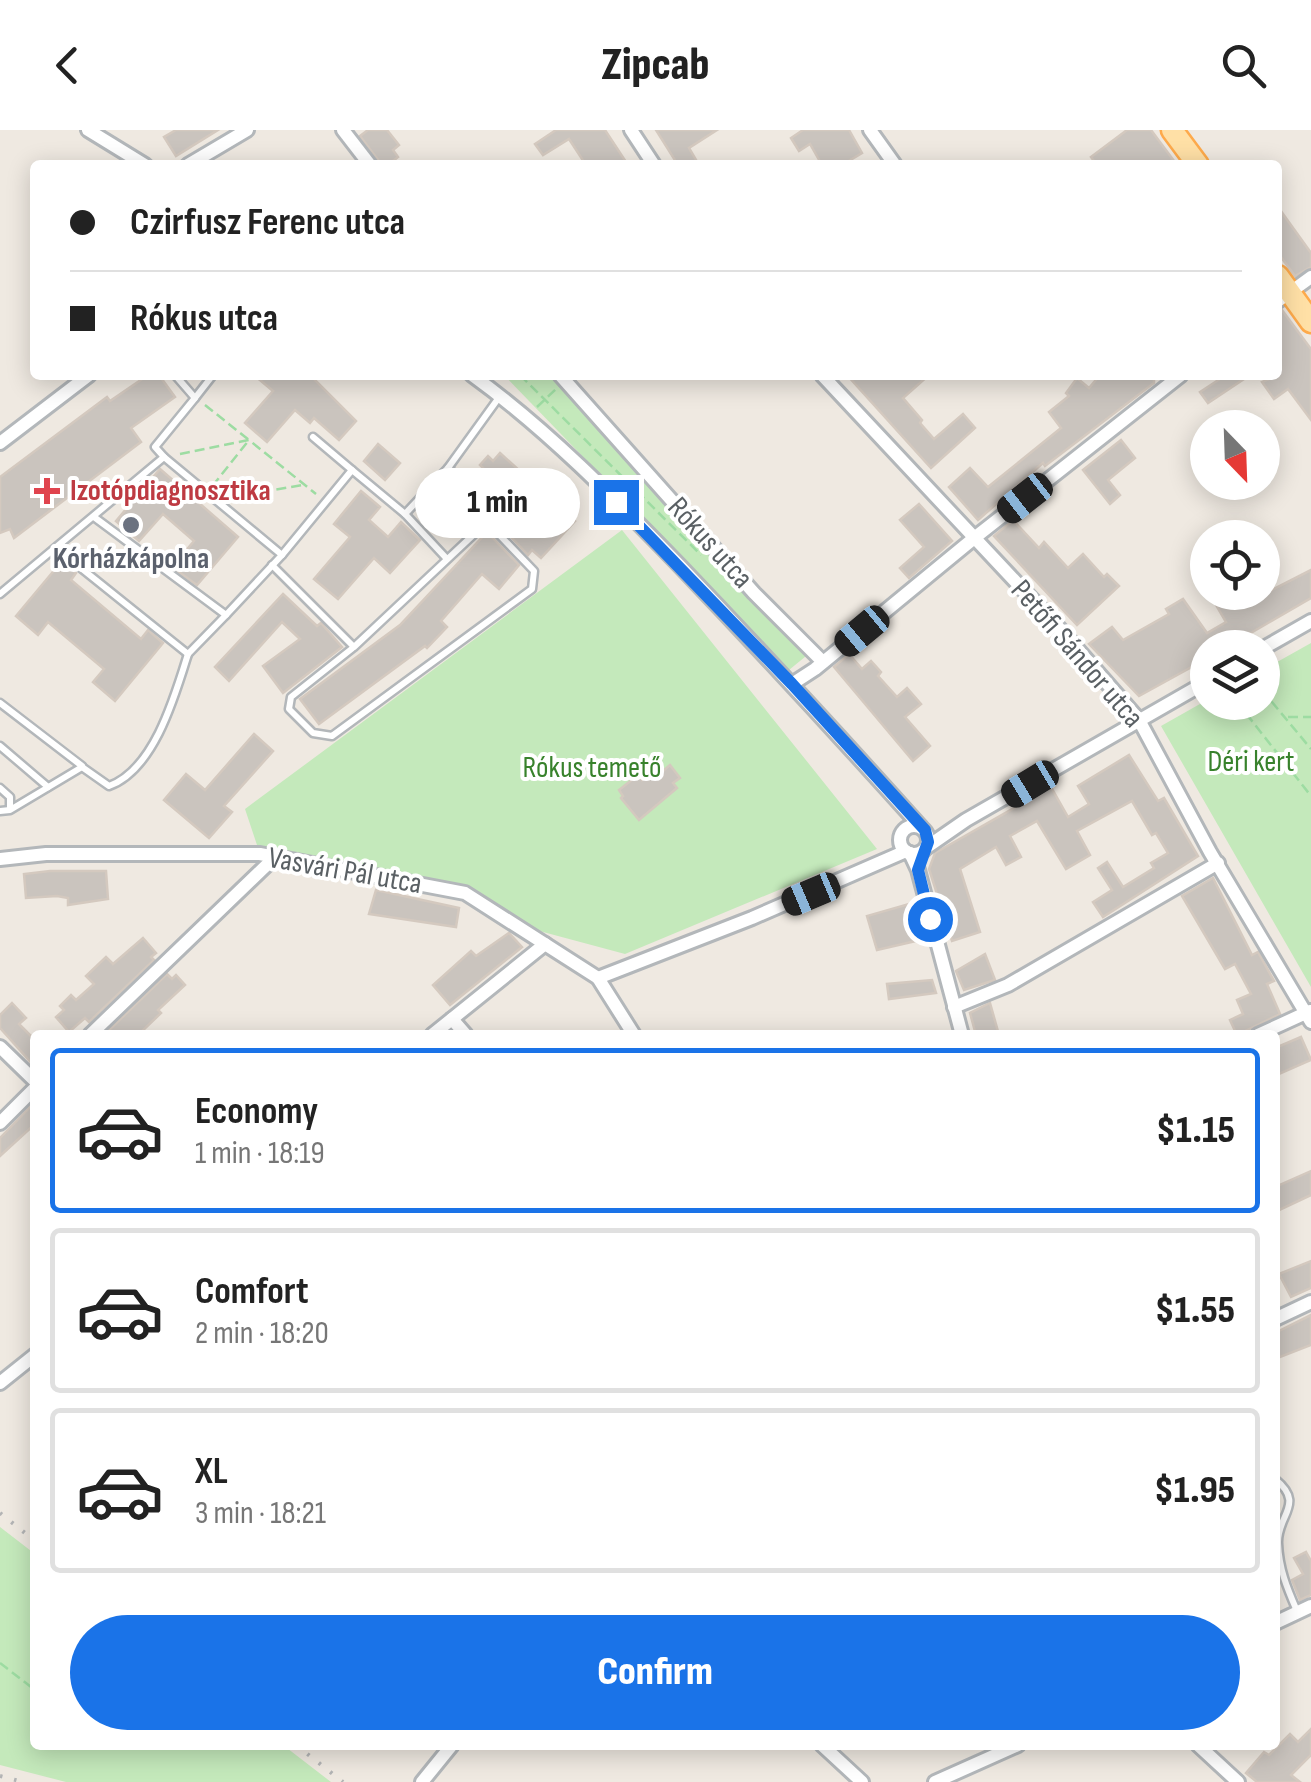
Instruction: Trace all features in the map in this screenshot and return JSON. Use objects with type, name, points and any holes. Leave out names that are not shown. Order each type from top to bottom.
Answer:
[{"type":"main road","points":[[1172,130],[1194,160]]},
{"type":"main road","points":[[1282,291],[1311,322]]},
{"type":"street","points":[[88,130],[137,160]]},
{"type":"street","points":[[118,130],[118,149]]},
{"type":"street","points":[[197,160],[247,130]]},
{"type":"street","points":[[343,130],[366,160]]},
{"type":"street","points":[[631,130],[651,160]]},
{"type":"street","points":[[870,130],[891,160]]},
{"type":"street","points":[[211,160],[214,150]]},
{"type":"street","points":[[1282,290],[1311,277]]},
{"type":"street","points":[[0,443],[82,380]]},
{"type":"street","name":"Rókus utca","points":[[479,380],[643,528],[923,828]]},
{"type":"street","name":"Rókus utca","points":[[564,380],[754,593],[824,662]]},
{"type":"street","name":"Petőfi Sándor utca","points":[[827,380],[1058,627],[1139,720],[1218,864],[1309,1015]]},
{"type":"street","points":[[792,684],[1174,380]]},
{"type":"street","points":[[1280,639],[1311,621]]},
{"type":"street","points":[[598,978],[886,861],[966,820],[1190,691]]},
{"type":"street","points":[[909,814],[912,846],[961,1030]]},
{"type":"street","points":[[912,846],[912,825],[923,828],[966,820]]},
{"type":"street","points":[[912,846],[929,838],[923,828]]},
{"type":"street","name":"Vasvári Pál utca","points":[[0,860],[46,854],[275,856],[465,893],[598,978],[631,1030]]},
{"type":"street","points":[[95,1030],[275,856]]},
{"type":"street","points":[[954,1008],[1008,985],[1218,864]]},
{"type":"street","points":[[438,1030],[545,944]]},
{"type":"street","points":[[1271,1030],[1309,1015]]},
{"type":"street","points":[[452,1019],[462,1030]]},
{"type":"street","points":[[0,1047],[30,1080]]},
{"type":"street","points":[[0,1123],[30,1090]]},
{"type":"street","points":[[1280,1317],[1311,1302]]},
{"type":"street","points":[[0,1383],[30,1358]]},
{"type":"street","points":[[1280,1621],[1304,1609]]},
{"type":"street","points":[[422,1782],[448,1750]]},
{"type":"street","points":[[827,1750],[862,1782]]},
{"type":"street","points":[[935,1782],[1007,1750]]},
{"type":"street","points":[[1203,1750],[1238,1782]]},
{"type":"lane","points":[[180,380],[195,398]]},
{"type":"lane","points":[[209,380],[154,447],[282,554]]},
{"type":"lane","points":[[405,514],[448,468],[501,396]]},
{"type":"lane","points":[[313,437],[405,514],[447,559]]},
{"type":"lane","points":[[0,594],[164,458]]},
{"type":"lane","points":[[448,468],[491,508],[486,522],[354,647],[291,697],[289,709],[314,733],[332,736],[532,588],[534,570],[486,522]]},
{"type":"lane","points":[[0,703],[109,786],[124,781],[166,725],[188,654],[282,554],[352,470]]},
{"type":"lane","points":[[94,517],[226,615]]},
{"type":"lane","points":[[56,548],[188,654]]},
{"type":"lane","points":[[272,565],[354,647]]},
{"type":"lane","points":[[0,746],[48,787]]},
{"type":"lane","points":[[0,811],[10,810],[82,766]]},
{"type":"lane","points":[[0,788],[10,797],[10,810]]},
{"type":"lane","points":[[1280,1483],[1290,1504],[1280,1525]]},
{"type":"lane","points":[[1280,1562],[1282,1576],[1304,1609]]},
{"type":"path","points":[[525,380],[707,561]]},
{"type":"path","points":[[532,411],[560,380]]},
{"type":"path","points":[[195,398],[325,501]]},
{"type":"path","points":[[164,458],[248,440]]},
{"type":"path","points":[[208,494],[248,440]]},
{"type":"path","points":[[216,500],[304,484]]},
{"type":"path","points":[[1280,711],[1311,749]]},
{"type":"path","points":[[1284,716],[1311,717]]},
{"type":"path","points":[[1251,720],[1311,796]]},
{"type":"path","points":[[0,1663],[30,1686]]},
{"type":"green space","points":[[509,380],[560,380],[811,652],[789,670]]},
{"type":"green space","name":"Rókus temető","points":[[622,530],[877,849],[625,954],[517,925],[465,893],[260,854],[245,809]]},
{"type":"green space","name":"Déri kert","points":[[1311,643],[1311,987],[1161,726],[1190,710],[1190,720],[1280,720],[1280,660]]},
{"type":"green space","points":[[0,1527],[30,1550],[30,1750],[289,1750],[331,1782],[66,1782],[0,1765]]},
{"type":"building","points":[[176,130],[218,130],[176,156],[164,137]]},
{"type":"building","points":[[368,130],[387,130],[399,145],[393,150],[398,157],[378,160],[360,136]]},
{"type":"building","points":[[556,130],[605,130],[625,160],[583,160],[569,139],[543,155],[535,144]]},
{"type":"building","points":[[656,130],[717,130],[689,148],[696,160],[675,160]]},
{"type":"building","points":[[803,130],[849,130],[862,153],[850,160],[819,160],[810,144],[799,151],[791,138]]},
{"type":"building","points":[[1127,130],[1151,130],[1173,160],[1093,160],[1091,157]]},
{"type":"building","points":[[1282,213],[1311,253],[1311,267],[1295,276],[1282,258]]},
{"type":"building","points":[[1282,310],[1311,349],[1311,420],[1288,389],[1274,399],[1262,382],[1282,380]]},
{"type":"building","points":[[141,380],[163,380],[175,397],[131,428],[141,442],[14,538],[10,529],[0,533],[0,477],[107,397],[110,401]]},
{"type":"building","points":[[260,380],[315,380],[356,421],[339,440],[314,418],[310,423],[295,410],[267,442],[245,423],[273,391]]},
{"type":"building","points":[[852,380],[923,380],[903,398],[934,439],[963,414],[975,428],[931,468]]},
{"type":"building","points":[[1076,380],[1089,388],[1096,380],[1154,380],[1045,466],[1043,463],[978,520],[949,487],[970,468],[988,487],[1061,428],[1049,412],[1069,396],[1066,393]]},
{"type":"building","points":[[1218,380],[1242,380],[1208,403],[1200,392]]},
{"type":"building","points":[[1121,440],[1135,458],[1108,480],[1120,495],[1110,504],[1083,470]]},
{"type":"building","points":[[378,444],[400,463],[385,480],[364,461]]},
{"type":"building","points":[[500,453],[575,521],[541,558],[532,550],[528,555],[495,520],[501,505],[482,488],[492,477],[480,465],[488,456],[493,461]]},
{"type":"building","points":[[160,469],[238,537],[197,585],[172,567],[194,541],[163,514],[139,541],[116,521]]},
{"type":"building","points":[[361,491],[380,507],[369,520],[388,537],[401,522],[420,540],[390,573],[374,558],[338,599],[314,579],[350,537],[334,524]]},
{"type":"building","points":[[919,504],[952,541],[909,578],[900,568],[924,547],[900,520]]},
{"type":"building","points":[[1013,520],[1039,548],[1044,542],[1068,568],[1083,554],[1104,577],[1107,574],[1119,586],[1077,625],[994,536]]},
{"type":"building","points":[[487,532],[519,565],[499,589],[482,574],[441,621],[447,627],[427,648],[319,724],[300,699],[400,625]]},
{"type":"building","points":[[62,561],[76,573],[71,580],[141,639],[148,630],[163,643],[115,701],[93,682],[104,669],[48,622],[38,635],[16,616]]},
{"type":"building","points":[[1311,570],[1311,598],[1256,630],[1212,630],[1226,622],[1219,610],[1280,610],[1280,586]]},
{"type":"building","points":[[283,594],[317,626],[321,623],[342,647],[283,693],[263,666],[300,639],[282,622],[229,681],[215,667]]},
{"type":"building","points":[[1183,599],[1205,630],[1190,630],[1190,668],[1139,696],[1089,644],[1112,627],[1123,640],[1169,614],[1166,609]]},
{"type":"building","points":[[849,654],[862,669],[871,661],[881,672],[878,676],[897,697],[907,688],[921,704],[905,717],[930,746],[913,761],[834,667]]},
{"type":"building","points":[[254,734],[273,751],[224,806],[232,812],[209,838],[164,800],[186,774],[205,790]]},
{"type":"building","points":[[1129,755],[1158,801],[1164,798],[1198,856],[1103,917],[1093,902],[1112,890],[1098,868],[1107,862],[1123,887],[1154,868],[1151,863],[1168,853],[1156,833],[1152,835],[1132,801],[1077,831],[1090,855],[1066,869],[1037,821],[1010,836],[1021,857],[1006,865],[996,847],[960,869],[980,932],[952,941],[929,869],[935,853],[1051,787],[1068,817],[1089,804],[1078,786]]},
{"type":"building","points":[[670,765],[680,778],[673,783],[677,788],[639,820],[619,790],[638,775],[642,780],[659,766],[663,771]]},
{"type":"building","points":[[106,871],[108,899],[68,905],[68,898],[57,896],[26,898],[24,874]]},
{"type":"building","points":[[1213,878],[1252,955],[1258,952],[1274,981],[1267,984],[1280,1014],[1247,1030],[1235,1030],[1230,1020],[1243,1014],[1237,1000],[1251,994],[1235,964],[1225,969],[1182,896]]},
{"type":"building","points":[[376,890],[459,908],[456,927],[369,914]]},
{"type":"building","points":[[909,904],[920,940],[877,950],[867,916]]},
{"type":"building","points":[[509,933],[522,947],[450,1005],[433,985],[471,951],[476,956]]},
{"type":"building","points":[[143,938],[156,953],[151,957],[154,960],[89,1022],[85,1018],[67,1030],[56,1017],[64,1010],[60,1006],[71,995],[76,1000],[94,984],[86,976],[106,957],[113,964]]},
{"type":"building","points":[[985,954],[995,980],[964,990],[956,971]]},
{"type":"building","points":[[167,974],[172,979],[176,975],[185,985],[143,1030],[109,1030]]},
{"type":"building","points":[[932,980],[936,993],[889,999],[887,984]]},
{"type":"building","points":[[12,1003],[26,1018],[19,1024],[30,1035],[30,1061],[0,1028],[0,1015]]},
{"type":"building","points":[[990,1003],[998,1030],[975,1030],[970,1013]]},
{"type":"building","points":[[1301,1037],[1311,1060],[1280,1074],[1280,1046]]},
{"type":"building","points":[[30,1107],[30,1129],[0,1156],[0,1138]]},
{"type":"building","points":[[1311,1171],[1311,1195],[1280,1210],[1280,1185]]},
{"type":"building","points":[[1311,1261],[1311,1288],[1291,1297],[1280,1274]]},
{"type":"building","points":[[1311,1315],[1311,1345],[1280,1357],[1280,1330]]},
{"type":"building","points":[[1306,1552],[1311,1561],[1311,1595],[1300,1600],[1292,1580],[1303,1574],[1294,1558]]},
{"type":"building","points":[[1311,1729],[1311,1755],[1291,1775],[1300,1782],[1257,1782],[1246,1773],[1264,1752],[1269,1755],[1280,1750],[1280,1744],[1290,1734],[1298,1742]]},
{"type":"railway","points":[[0,1513],[30,1537]]},
{"type":"railway","points":[[302,1750],[343,1782]]},
{"type":"railway","points":[[0,1776],[23,1782]]},
{"type":"place","name":"Izotópdiagnosztika","points":[[47,491]]},
{"type":"place","name":"Kórházkápolna","points":[[131,525]]},
{"type":"route","points":[[616,502],[792,684],[928,833],[918,870],[930,919]]}]
